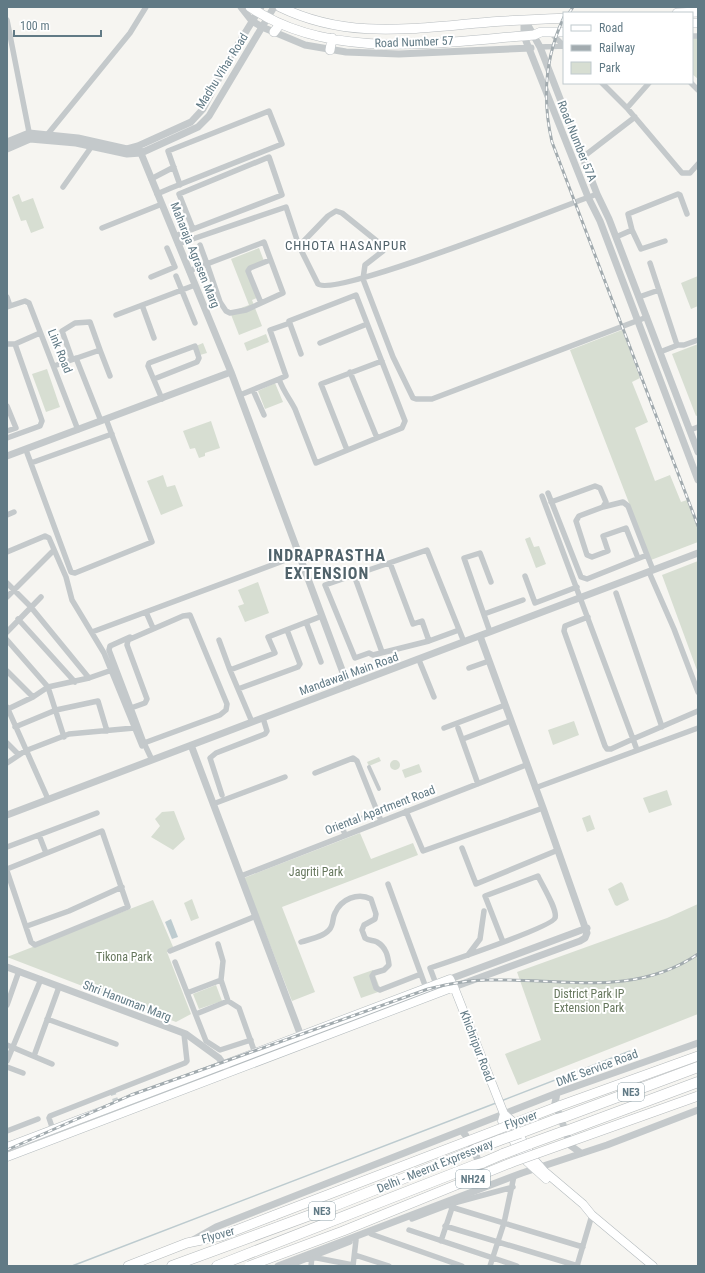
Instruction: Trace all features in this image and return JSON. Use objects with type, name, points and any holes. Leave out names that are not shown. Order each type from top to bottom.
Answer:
[{"type":"highway","name":"Delhi - Meerut Expressway","points":[[172,1266],[324,1210],[500,1140],[698,1067]]},
{"type":"highway","name":"Delhi - Meerut Expressway","points":[[217,1266],[529,1144],[698,1082]]},
{"type":"main road","name":"Road Number 57","points":[[280,7],[328,24],[370,31],[563,18]]},
{"type":"main road","name":"Road Number 57","points":[[256,9],[266,18],[280,24],[332,38],[371,44],[428,42],[524,36],[534,35],[541,32],[563,32]]},
{"type":"main road","points":[[686,12],[698,12]]},
{"type":"main road","points":[[274,32],[280,24]]},
{"type":"main road","points":[[330,50],[332,38]]},
{"type":"main road","points":[[7,1147],[450,978]]},
{"type":"main road","name":"Khichripur Road","points":[[450,978],[504,1114],[511,1120],[537,1167],[583,1204],[590,1213],[653,1266]]},
{"type":"main road","points":[[7,1157],[454,987]]},
{"type":"main road","name":"Flyover","points":[[128,1266],[187,1243],[222,1236],[517,1121],[698,1056]]},
{"type":"main road","points":[[144,1095],[147,1103]]},
{"type":"main road","name":"NH24","points":[[249,1266],[343,1231],[513,1162],[698,1096]]},
{"type":"street","points":[[47,135],[130,33],[146,7]]},
{"type":"street","points":[[241,7],[252,21],[262,27],[305,45],[330,50],[370,54],[563,46]]},
{"type":"street","name":"Madhu Vihar Road","points":[[7,142],[30,136],[47,135],[78,138],[127,149],[141,147],[148,149],[198,127],[209,116],[266,18],[274,7]]},
{"type":"street","points":[[685,7],[686,12]]},
{"type":"street","name":"Madhu Vihar Road","points":[[7,149],[30,136],[76,143],[127,154],[191,122],[203,109],[216,83],[252,21],[256,9]]},
{"type":"street","points":[[7,20],[30,136]]},
{"type":"street","name":"Road Number 57A","points":[[524,20],[540,47],[582,157],[616,237],[698,452]]},
{"type":"street","name":"Road Number 57A","points":[[524,20],[524,36],[528,48],[588,197],[600,221],[698,480]]},
{"type":"street","points":[[551,33],[563,45]]},
{"type":"street","points":[[216,83],[225,88]]},
{"type":"street","points":[[603,84],[635,117],[682,173],[690,173],[698,164]]},
{"type":"street","points":[[627,108],[648,84]]},
{"type":"street","points":[[157,194],[282,144],[269,111],[168,151],[180,184]]},
{"type":"street","points":[[582,157],[635,117]]},
{"type":"street","points":[[63,187],[92,146]]},
{"type":"street","name":"Maharaja Agrasen Marg","points":[[141,147],[151,179],[240,395],[348,686]]},
{"type":"street","points":[[175,236],[282,195],[269,157],[179,194],[193,229]]},
{"type":"street","points":[[151,179],[174,167]]},
{"type":"street","points":[[178,244],[286,207],[299,246],[320,286],[325,287],[363,279],[465,244],[597,194]]},
{"type":"street","points":[[665,242],[641,249],[632,230],[628,216],[630,212],[676,194],[680,194],[687,214]]},
{"type":"street","points":[[102,228],[162,204]]},
{"type":"street","points":[[299,246],[328,216],[339,211],[383,246],[383,250],[365,266],[363,279],[393,357],[413,398],[416,399],[432,399],[647,317]]},
{"type":"street","points":[[616,237],[632,230]]},
{"type":"street","points":[[190,271],[207,264],[264,242],[282,293],[246,310],[230,313],[226,311],[220,302],[207,264],[200,245]]},
{"type":"street","points":[[150,277],[175,267],[167,248]]},
{"type":"street","points":[[173,262],[184,258]]},
{"type":"street","points":[[261,303],[249,269],[270,260]]},
{"type":"street","points":[[650,263],[678,345]]},
{"type":"street","points":[[176,276],[194,323]]},
{"type":"street","points":[[116,315],[195,285]]},
{"type":"street","points":[[639,297],[659,290]]},
{"type":"street","points":[[279,380],[284,394],[292,402],[316,463],[402,428],[405,421],[356,295],[289,321],[301,354]]},
{"type":"street","points":[[7,297],[9,307]]},
{"type":"street","name":"Link Road","points":[[9,307],[25,301],[28,302],[78,430]]},
{"type":"street","points":[[142,305],[154,338]]},
{"type":"street","points":[[26,450],[71,572],[75,573],[152,542],[112,434],[103,420],[62,333],[64,328],[75,324],[90,322],[110,376]]},
{"type":"street","points":[[240,395],[286,376],[270,330],[290,324]]},
{"type":"street","points":[[320,343],[367,324]]},
{"type":"street","points":[[7,344],[15,344],[40,333]]},
{"type":"street","points":[[660,352],[678,345],[684,345],[698,340]]},
{"type":"street","points":[[7,438],[40,426],[42,421],[15,344]]},
{"type":"street","points":[[154,379],[197,362],[199,358],[195,346],[150,362],[148,366],[162,399]]},
{"type":"street","points":[[54,366],[100,350]]},
{"type":"street","points":[[347,450],[321,384],[382,361]]},
{"type":"street","points":[[7,456],[231,372]]},
{"type":"street","points":[[350,372],[377,438]]},
{"type":"street","points":[[253,390],[264,415]]},
{"type":"street","points":[[7,406],[16,428],[7,431]]},
{"type":"street","points":[[690,430],[698,427]]},
{"type":"street","points":[[31,463],[112,434]]},
{"type":"street","points":[[551,502],[595,486],[600,488],[606,502],[604,507]]},
{"type":"street","points":[[548,493],[581,577],[587,578],[647,555]]},
{"type":"street","points":[[542,496],[637,750]]},
{"type":"street","points":[[638,558],[626,528],[603,536],[608,551],[592,557],[587,555],[576,522],[578,516],[623,502],[628,506],[647,555],[651,571],[698,692]]},
{"type":"street","points":[[7,515],[14,512]]},
{"type":"street","points":[[7,552],[45,536],[49,538],[66,577],[72,600],[92,632],[112,670],[134,728],[150,760]]},
{"type":"street","points":[[7,597],[54,550]]},
{"type":"street","points":[[459,630],[429,641],[373,655],[369,653],[355,658],[353,657],[325,585],[427,550],[464,642]]},
{"type":"street","points":[[490,632],[464,558],[480,553],[491,582]]},
{"type":"street","name":"Mandawali Main Road","points":[[7,815],[698,553]]},
{"type":"street","points":[[92,632],[299,555]]},
{"type":"street","points":[[390,563],[413,624],[422,621],[429,641]]},
{"type":"street","points":[[354,575],[382,652]]},
{"type":"street","points":[[525,576],[535,602],[577,587]]},
{"type":"street","points":[[7,583],[30,606],[89,678]]},
{"type":"street","points":[[616,593],[662,727]]},
{"type":"street","points":[[7,632],[41,596]]},
{"type":"street","points":[[484,614],[523,600]]},
{"type":"street","points":[[146,612],[153,628]]},
{"type":"street","points":[[144,743],[220,715],[226,710],[227,704],[190,615],[153,628],[110,646],[109,650],[150,760]]},
{"type":"street","points":[[230,670],[275,653],[268,637],[322,616]]},
{"type":"street","points":[[588,618],[565,626],[564,631],[607,749],[611,749],[698,711]]},
{"type":"street","points":[[18,619],[75,682]]},
{"type":"street","points":[[306,622],[321,662]]},
{"type":"street","points":[[238,689],[298,667],[300,664],[287,630]]},
{"type":"street","points":[[454,987],[580,941],[586,936],[587,928],[480,636]]},
{"type":"street","points":[[131,637],[128,640],[127,645],[147,698],[145,703],[131,708]]},
{"type":"street","points":[[7,640],[48,687],[64,737]]},
{"type":"street","points":[[219,640],[252,722]]},
{"type":"street","points":[[419,660],[434,698]]},
{"type":"street","points":[[469,668],[489,661]]},
{"type":"street","points":[[48,799],[25,751],[7,708],[33,697],[48,687],[75,682],[112,670]]},
{"type":"street","points":[[7,671],[33,697]]},
{"type":"street","points":[[15,727],[56,710],[98,701],[107,731]]},
{"type":"street","points":[[444,728],[505,705]]},
{"type":"street","points":[[222,795],[210,758],[216,753],[265,734],[267,731],[263,718]]},
{"type":"street","points":[[463,739],[510,721]]},
{"type":"street","points":[[7,763],[25,751],[78,732],[134,728]]},
{"type":"street","points":[[458,728],[478,784]]},
{"type":"street","points":[[535,788],[698,728]]},
{"type":"street","points":[[7,743],[19,756]]},
{"type":"street","points":[[192,745],[304,1044]]},
{"type":"street","points":[[315,773],[353,758],[357,761],[381,821]]},
{"type":"street","name":"Oriental Apartment Road","points":[[240,876],[526,765]]},
{"type":"street","points":[[369,767],[379,789]]},
{"type":"street","points":[[214,804],[285,777]]},
{"type":"street","points":[[406,812],[423,851],[543,808]]},
{"type":"street","points":[[345,835],[343,829],[346,825],[377,812]]},
{"type":"street","points":[[7,848],[97,813]]},
{"type":"street","points":[[102,831],[128,907],[35,945],[31,942],[27,926],[7,870],[102,831]]},
{"type":"street","points":[[39,836],[46,853]]},
{"type":"street","points":[[462,848],[476,884],[558,850]]},
{"type":"street","points":[[436,984],[430,968],[503,942],[552,922],[555,918],[555,911],[538,876],[485,896],[503,942]]},
{"type":"street","points":[[388,884],[426,988]]},
{"type":"street","points":[[27,926],[69,911],[122,887]]},
{"type":"street","points":[[301,942],[325,934],[332,926],[338,907],[345,901],[355,896],[363,895],[371,900],[376,914],[375,919],[364,925],[362,930],[364,938],[368,941],[376,942],[383,947],[388,957],[389,965],[384,970],[374,973],[372,976],[376,988],[380,990],[421,974]]},
{"type":"street","points":[[468,955],[480,938],[484,911]]},
{"type":"street","points":[[170,951],[256,916]]},
{"type":"street","points":[[450,978],[587,928]]},
{"type":"street","points":[[218,944],[223,961],[221,980],[228,1001],[239,1008],[256,1053]]},
{"type":"street","points":[[175,962],[206,1041],[220,1050],[251,1040]]},
{"type":"street","name":"Shri Hanuman Marg","points":[[7,967],[184,1034],[219,1058],[225,1064]]},
{"type":"street","points":[[7,1005],[19,971]]},
{"type":"street","points":[[7,1061],[41,979]]},
{"type":"street","points":[[187,993],[221,980]]},
{"type":"street","points":[[34,1056],[59,987]]},
{"type":"street","points":[[196,1014],[228,1001]]},
{"type":"street","points":[[47,1019],[116,1044]]},
{"type":"street","points":[[53,1130],[49,1118],[50,1116],[185,1063],[187,1061],[184,1034]]},
{"type":"street","name":"DME Service Road","points":[[187,1243],[216,1227],[557,1093],[698,1043]]},
{"type":"street","points":[[7,1045],[52,1064]]},
{"type":"street","points":[[225,1064],[228,1072]]},
{"type":"street","points":[[7,1067],[23,1073]]},
{"type":"street","points":[[557,1093],[555,1103],[571,1146],[581,1153]]},
{"type":"street","points":[[278,1266],[537,1167],[581,1153],[698,1110]]},
{"type":"street","points":[[7,1130],[38,1119]]},
{"type":"street","points":[[462,1131],[468,1136],[484,1179],[484,1187]]},
{"type":"street","points":[[490,1266],[504,1223],[513,1187],[514,1176]]},
{"type":"street","points":[[290,1266],[370,1234],[452,1205],[513,1187]]},
{"type":"street","points":[[452,1205],[504,1223],[583,1247]]},
{"type":"street","points":[[441,1241],[452,1205]]},
{"type":"street","points":[[445,1226],[577,1266],[583,1247],[590,1213]]},
{"type":"street","points":[[409,1230],[517,1266]]},
{"type":"street","points":[[370,1234],[462,1266]]},
{"type":"street","points":[[312,1257],[334,1264],[353,1266],[356,1240]]},
{"type":"street","points":[[355,1255],[389,1266]]},
{"type":"street","points":[[311,1266],[312,1257]]},
{"type":"green space","points":[[693,37],[698,37],[698,79],[693,75]]},
{"type":"green space","points":[[19,194],[22,202],[33,198],[44,228],[31,233],[26,220],[21,221],[12,197]]},
{"type":"green space","points":[[259,248],[264,261],[248,267],[259,297],[252,300],[262,326],[239,335],[230,312],[249,305],[231,259]]},
{"type":"green space","points":[[698,276],[698,306],[691,309],[681,283]]},
{"type":"green space","points":[[622,330],[640,378],[632,382],[648,422],[635,428],[655,481],[670,475],[681,502],[687,500],[698,528],[698,542],[651,560],[570,350]]},
{"type":"green space","points":[[266,334],[269,342],[247,351],[244,343]]},
{"type":"green space","points":[[203,343],[207,353],[200,355],[196,346]]},
{"type":"green space","points":[[698,344],[698,415],[696,416],[672,354]]},
{"type":"green space","points":[[47,369],[60,407],[46,412],[32,374]]},
{"type":"green space","points":[[275,383],[283,402],[265,409],[258,391]]},
{"type":"green space","points":[[211,421],[220,448],[205,453],[205,456],[199,458],[195,448],[190,449],[183,431]]},
{"type":"green space","points":[[163,475],[167,487],[175,485],[183,506],[161,515],[147,481]]},
{"type":"green space","points":[[530,537],[534,547],[539,546],[546,564],[536,568],[525,539]]},
{"type":"green space","points":[[698,561],[698,673],[662,575]]},
{"type":"green space","points":[[258,582],[269,613],[245,622],[238,606],[244,604],[238,590]]},
{"type":"green space","points":[[574,721],[579,735],[553,745],[548,730]]},
{"type":"green space","points":[[379,757],[381,761],[369,766],[367,762]]},
{"type":"green space","points":[[393,760],[397,760],[399,761],[399,769],[393,770],[390,767],[390,763]]},
{"type":"green space","points":[[419,764],[422,772],[405,778],[402,770]]},
{"type":"green space","points":[[667,790],[672,805],[649,813],[643,798]]},
{"type":"green space","points":[[174,811],[185,839],[173,850],[151,837],[160,826],[155,819],[162,812]]},
{"type":"green space","points":[[590,815],[595,829],[587,832],[582,818]]},
{"type":"green space","name":"Jagriti Park","points":[[360,833],[371,859],[413,843],[418,855],[282,907],[315,992],[292,1001],[244,878]]},
{"type":"green space","points":[[621,882],[629,900],[617,906],[615,905],[608,889]]},
{"type":"green space","points":[[192,899],[199,918],[191,921],[184,903]]},
{"type":"green space","name":"Tikona Park","points":[[153,900],[174,949],[167,952],[191,1014],[176,1022],[7,957]]},
{"type":"green space","name":"District Park IP Extension Park","points":[[698,904],[698,1014],[518,1085],[505,1054],[541,1040],[517,972],[667,918]]},
{"type":"green space","points":[[373,970],[381,991],[361,998],[353,977]]},
{"type":"green space","points":[[216,985],[222,1001],[199,1009],[193,994]]},
{"type":"shaded area","points":[[171,919],[178,937],[172,939],[165,922]]},
{"type":"waterway","points":[[501,1101],[630,1051]]},
{"type":"waterway","points":[[72,1266],[496,1103]]},
{"type":"tunnel","points":[[112,1090],[117,1105]]},
{"type":"railway","points":[[570,12],[573,7]]},
{"type":"railway","points":[[563,20],[553,47],[547,78],[547,110],[552,142],[698,526]]},
{"type":"railway","points":[[7,1150],[131,1095],[428,989],[443,985],[480,980],[596,983],[622,981],[648,976],[674,968],[698,954]]},
{"type":"district","name":"CHHOTA HASANPUR","points":[[346,245]]},
{"type":"district","name":"INDRAPRASTHA EXTENSION","points":[[327,564]]}]
